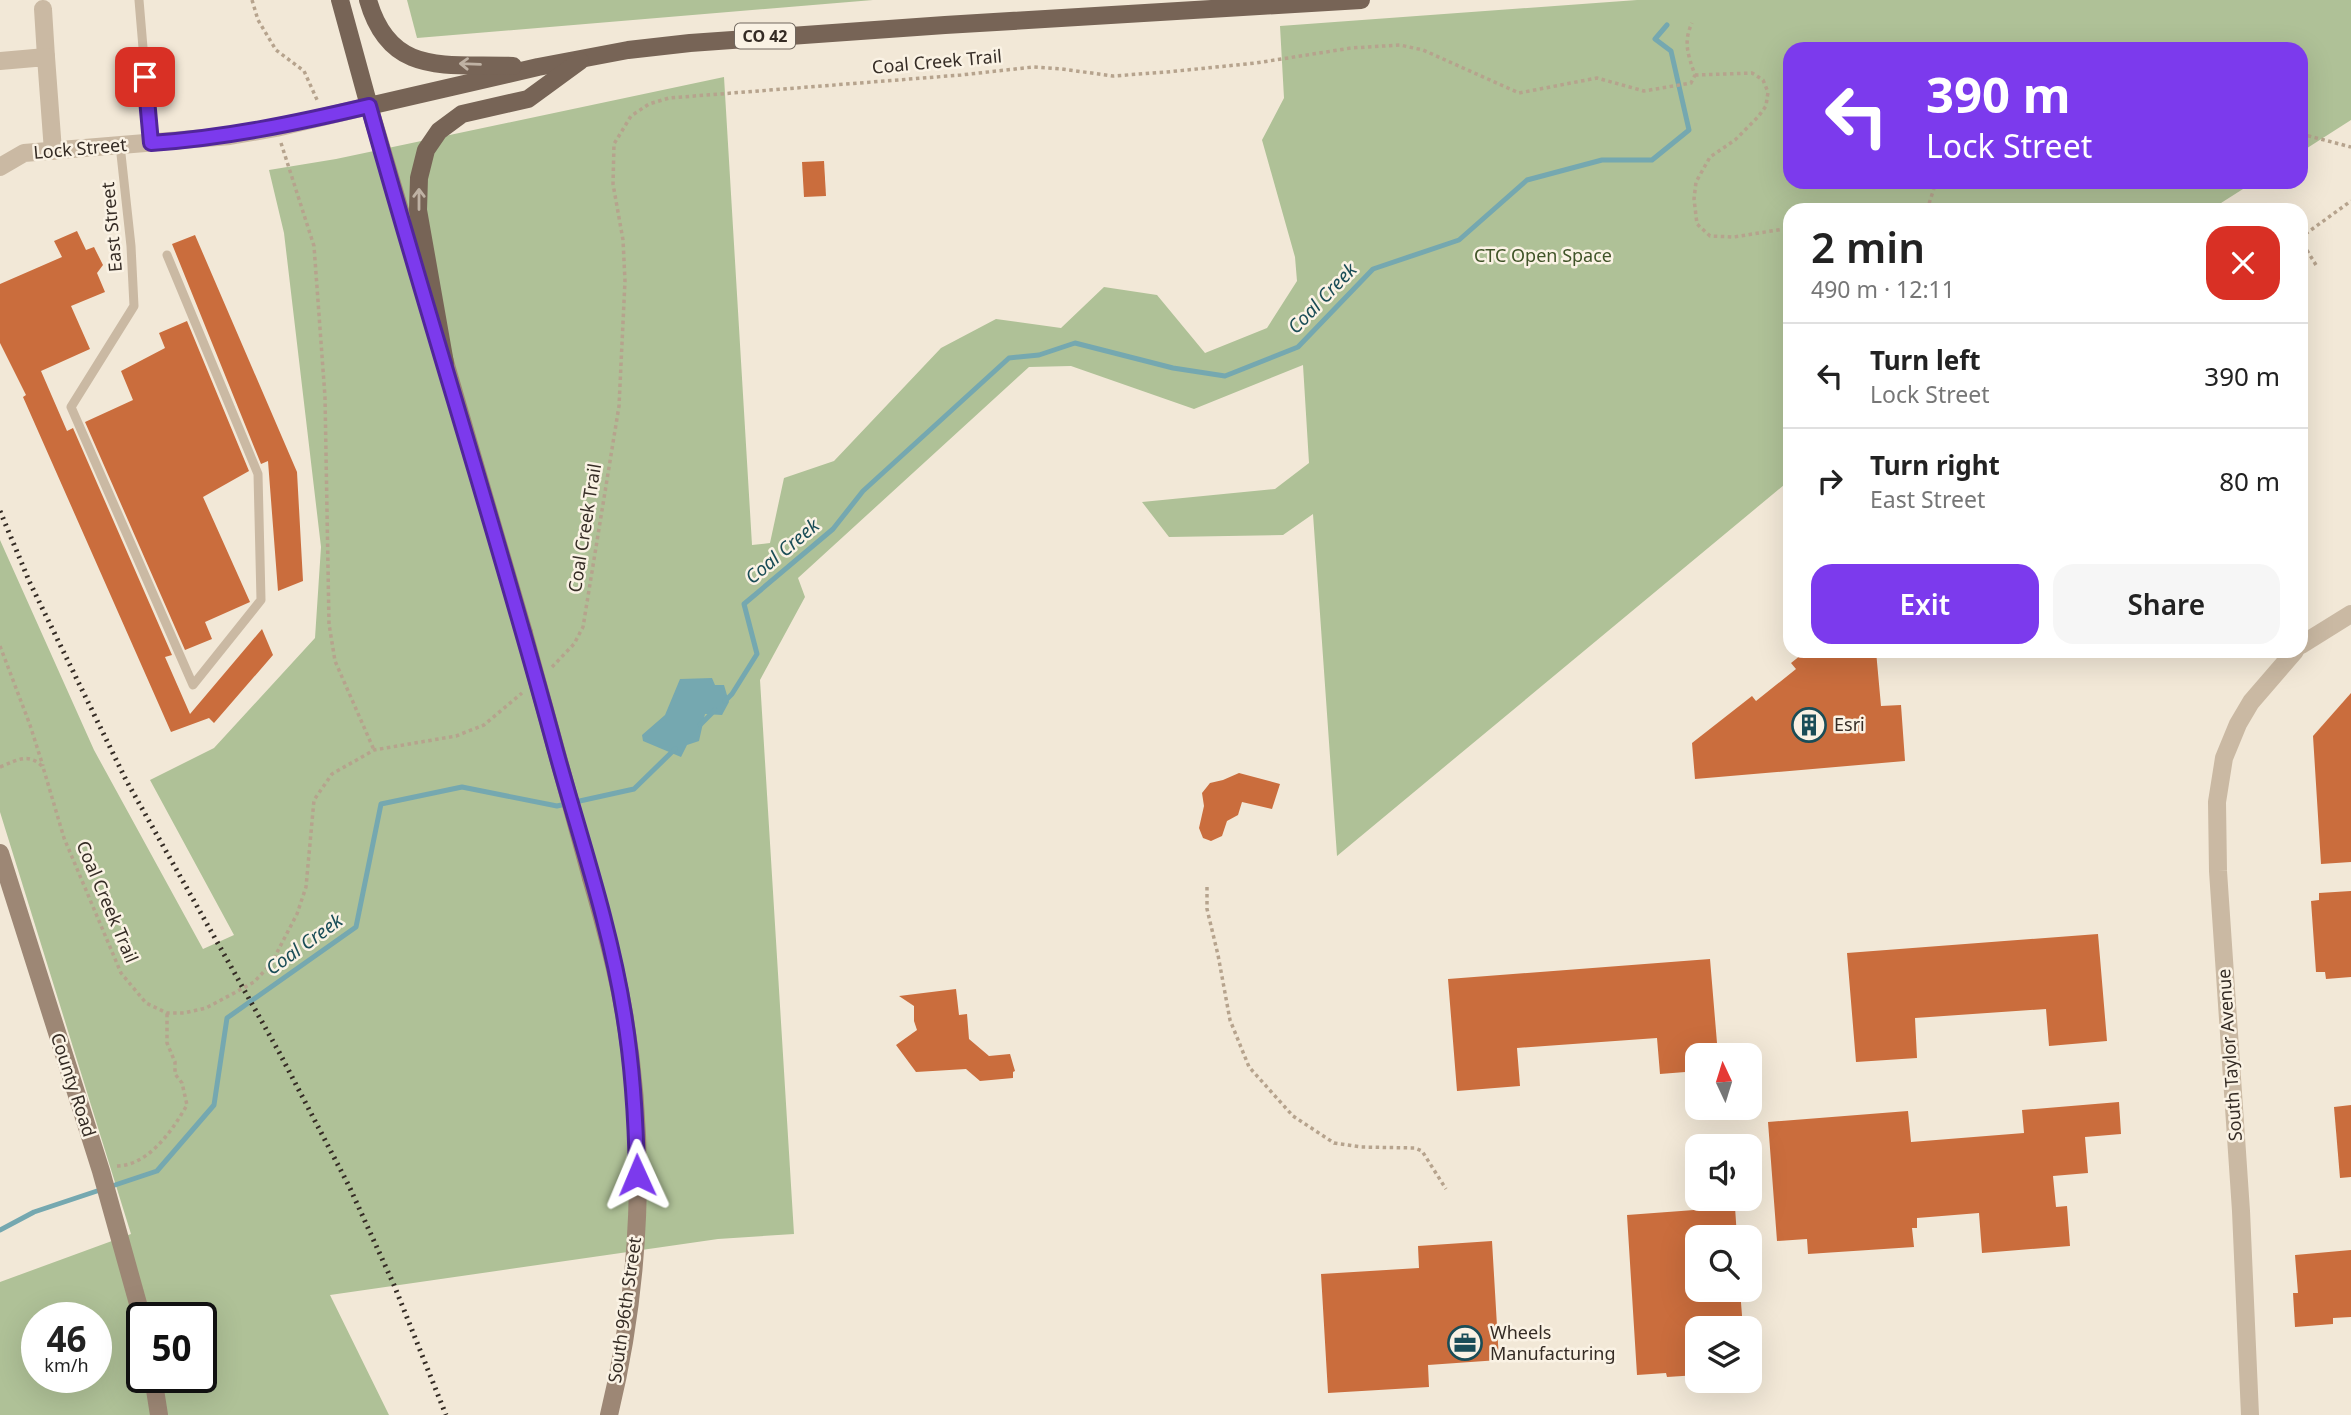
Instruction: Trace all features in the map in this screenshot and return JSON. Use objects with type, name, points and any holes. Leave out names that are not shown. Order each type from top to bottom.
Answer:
[{"type":"main road","points":[[340,0],[369,106]]},
{"type":"main road","points":[[368,0],[378,30],[398,52],[421,62],[538,67]]},
{"type":"main road","name":"CO 42","points":[[369,106],[538,67],[628,50],[775,35],[1362,0]]},
{"type":"main road","points":[[445,363],[418,210],[419,178],[426,150],[439,131],[461,114],[528,99],[586,57]]},
{"type":"main road","name":"South 96th Street","points":[[369,106],[524,633],[610,946],[624,1012],[636,1120],[636,1238],[621,1357],[609,1415]]},
{"type":"main road","name":"County Road","points":[[1,862],[108,1169],[115,1220],[138,1302]]},
{"type":"main road","points":[[156,1393],[159,1415]]},
{"type":"street","points":[[43,9],[53,151]]},
{"type":"street","points":[[0,61],[46,57]]},
{"type":"street","name":"Lock Street","points":[[0,167],[24,153],[230,136],[369,106]]},
{"type":"street","points":[[2308,641],[2351,614]]},
{"type":"street","name":"South Taylor Avenue","points":[[2250,1415],[2241,1211],[2216,831],[2217,802],[2224,758],[2238,723],[2251,702],[2289,658]]},
{"type":"lane","points":[[139,0],[151,143]]},
{"type":"lane","name":"East Street","points":[[120,145],[131,246],[134,306],[72,407],[193,685],[261,600],[258,474],[167,255]]},
{"type":"path","points":[[252,0],[258,20],[276,50],[304,72],[324,117]]},
{"type":"path","points":[[1692,23],[1686,36],[1686,50],[1695,75],[1752,74],[1763,80],[1768,92],[1766,106],[1758,117],[1735,140],[1710,157],[1696,182],[1697,224],[1710,236],[1734,237],[1783,229]]},
{"type":"path","name":"Coal Creek Trail","points":[[583,627],[619,406],[625,281],[623,240],[613,184],[614,144],[631,116],[649,104],[669,98],[1033,67],[1113,76],[1167,72],[1256,63],[1351,48],[1400,45],[1423,50],[1519,93],[1597,78],[1632,90],[1652,91],[1691,83],[1695,75]]},
{"type":"path","points":[[276,128],[314,246],[326,397],[329,624],[335,662],[374,750]]},
{"type":"path","points":[[2308,136],[2351,147]]},
{"type":"path","points":[[2308,232],[2351,201]]},
{"type":"path","points":[[2308,252],[2316,265]]},
{"type":"path","name":"Coal Creek Trail","points":[[0,646],[30,726],[64,838],[121,973],[146,1003],[167,1013]]},
{"type":"path","points":[[108,1169],[127,1166],[137,1161],[168,1135],[187,1105],[167,1042],[167,1013],[184,1013],[206,1008],[254,982],[271,964],[297,914],[306,887],[314,800],[332,774],[374,750],[456,736],[484,725]]},
{"type":"path","points":[[0,767],[27,757],[35,759],[43,767]]},
{"type":"path","points":[[1207,887],[1207,909],[1230,1020],[1249,1067],[1293,1116],[1334,1143],[1361,1147],[1415,1148],[1422,1151],[1446,1189]]},
{"type":"green space","points":[[407,0],[873,0],[417,38]]},
{"type":"green space","name":"CTC Open Space","points":[[1637,0],[2351,0],[2351,120],[2308,148],[2308,42],[1783,42],[1783,189],[2243,189],[2221,203],[1783,203],[1783,486],[1337,856],[1313,514],[1283,535],[1169,537],[1142,502],[1275,489],[1309,463],[1303,365],[1194,409],[1071,366],[1029,367],[798,578],[805,597],[760,680],[794,1234],[718,1239],[330,1295],[389,1415],[0,1415],[0,1282],[131,1234],[0,812],[0,540],[94,750],[203,949],[234,935],[150,780],[214,748],[315,638],[321,547],[284,233],[269,170],[336,159],[724,77],[752,545],[770,543],[784,478],[834,461],[941,348],[996,319],[1061,328],[1104,287],[1157,295],[1205,353],[1267,328],[1297,281],[1295,257],[1262,140],[1284,98],[1280,26]]},
{"type":"water","points":[[712,678],[715,685],[724,685],[729,702],[722,715],[705,714],[699,741],[687,745],[681,757],[643,741],[642,735],[665,715],[680,679]]},
{"type":"building","points":[[824,161],[826,196],[804,197],[802,162]]},
{"type":"building","points":[[77,231],[86,250],[94,247],[103,265],[97,273],[105,292],[71,306],[90,349],[41,371],[67,431],[73,428],[172,655],[165,657],[190,714],[262,629],[273,655],[214,723],[209,718],[171,732],[23,397],[26,395],[0,343],[0,284],[62,257],[54,241]]},
{"type":"building","points":[[195,235],[297,472],[303,581],[278,591],[268,461],[261,464],[172,244]]},
{"type":"building","points":[[187,321],[249,471],[203,497],[250,602],[205,622],[212,639],[185,650],[85,422],[133,400],[121,371],[165,348],[159,333]]},
{"type":"building","name":"Esri","points":[[1797,658],[1877,658],[1881,706],[1901,705],[1905,761],[1695,779],[1692,743],[1752,696],[1756,701],[1796,669],[1791,663]]},
{"type":"building","points":[[2351,693],[2351,862],[2321,864],[2313,736]]},
{"type":"building","points":[[1239,773],[1280,784],[1272,809],[1242,802],[1238,815],[1227,821],[1222,836],[1211,841],[1203,838],[1199,828],[1204,806],[1202,793],[1210,783]]},
{"type":"building","points":[[2351,891],[2351,977],[2326,979],[2325,972],[2316,972],[2311,901],[2319,900],[2319,893]]},
{"type":"building","points":[[2098,934],[2107,1041],[2049,1046],[2046,1009],[1915,1018],[1917,1058],[1856,1062],[1847,953]]},
{"type":"building","points":[[1710,959],[1717,1043],[1685,1043],[1685,1072],[1660,1074],[1657,1038],[1517,1048],[1520,1086],[1457,1091],[1448,979]]},
{"type":"building","points":[[956,989],[959,1015],[967,1014],[969,1039],[989,1056],[1010,1054],[1015,1071],[1013,1078],[980,1081],[966,1069],[916,1072],[896,1045],[917,1030],[914,1006],[899,996]]},
{"type":"building","points":[[2119,1102],[2121,1134],[2085,1137],[2088,1173],[2053,1176],[2056,1207],[2067,1206],[2070,1246],[1982,1253],[1979,1213],[1917,1218],[1917,1228],[1912,1228],[1914,1247],[1808,1254],[1807,1239],[1777,1241],[1768,1122],[1908,1111],[1911,1142],[2024,1133],[2022,1110]]},
{"type":"building","points":[[2351,1105],[2351,1177],[2340,1178],[2334,1107]]},
{"type":"building","points":[[1685,1211],[1735,1211],[1736,1225],[1685,1225],[1685,1302],[1741,1302],[1742,1316],[1685,1316],[1685,1376],[1667,1377],[1666,1373],[1637,1375],[1627,1215]]},
{"type":"building","points":[[1492,1241],[1499,1360],[1428,1365],[1429,1387],[1328,1393],[1321,1274],[1419,1268],[1418,1246]]},
{"type":"building","points":[[2351,1250],[2351,1317],[2333,1318],[2333,1324],[2295,1327],[2293,1293],[2298,1293],[2295,1255]]},
{"type":"waterway","name":"Coal Creek","points":[[725,701],[757,654],[744,604],[833,529],[863,491],[1009,358],[1039,355],[1075,343],[1173,368],[1225,376],[1298,347],[1373,269],[1459,240],[1527,180],[1602,160],[1652,160],[1689,130],[1671,51],[1655,39],[1667,25]]},
{"type":"waterway","name":"Coal Creek","points":[[700,725],[715,710]]},
{"type":"waterway","name":"Coal Creek","points":[[0,1230],[34,1212],[157,1171],[214,1105],[227,1018],[356,927],[381,804],[462,787],[557,806],[634,789],[675,749]]},
{"type":"railway","points":[[0,511],[30,583],[126,780],[279,1052],[349,1186],[394,1285],[446,1415]]},
{"type":"place","name":"Esri","points":[[1809,725]]},
{"type":"place","name":"Wheels Manufacturing","points":[[1465,1343]]},
{"type":"route","points":[[145,77],[151,143],[230,136],[369,106],[524,633],[610,946],[631,1061],[637,1175]]}]
